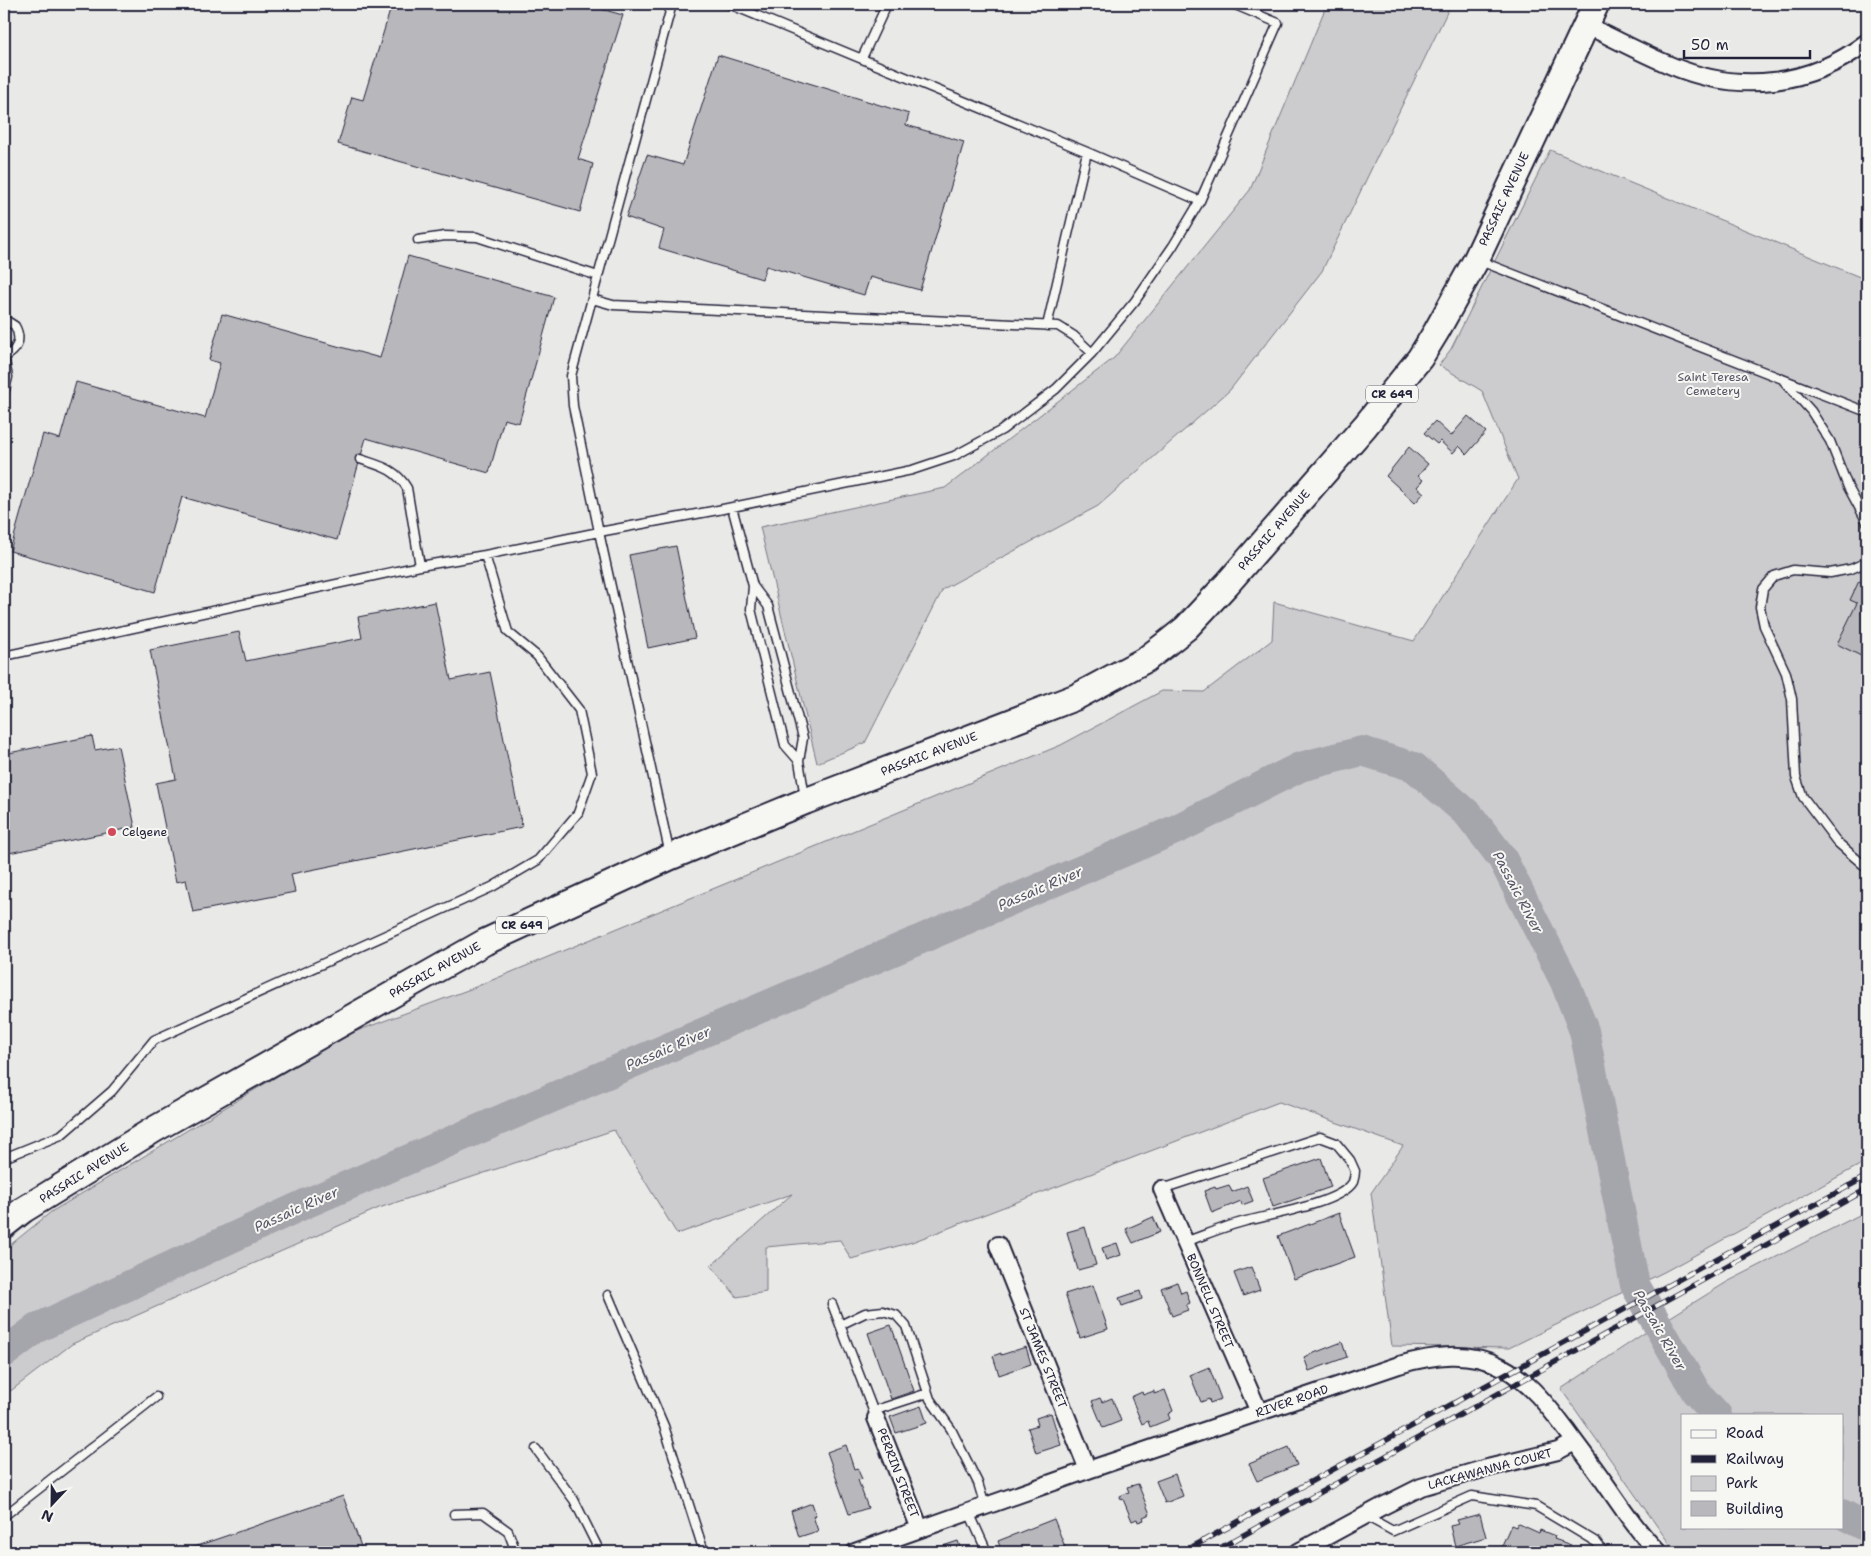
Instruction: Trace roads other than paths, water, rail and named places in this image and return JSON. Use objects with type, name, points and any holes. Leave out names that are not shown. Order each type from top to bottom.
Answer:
[{"type":"main road","name":"PASSAIC AVENUE","points":[[4,1225],[23,1210],[155,1129],[485,942],[670,857],[806,801],[1076,697],[1130,669],[1166,644],[1186,628],[1227,584],[1402,382],[1436,332],[1476,260],[1591,14]]},
{"type":"street","points":[[1591,14],[1673,66],[1705,77],[1734,82],[1770,82],[1805,75],[1838,62],[1867,42]]},
{"type":"street","name":"BONNELL STREET","points":[[1162,1189],[1259,1412]]},
{"type":"street","name":"ST JAMES STREET","points":[[998,1245],[1088,1470]]},
{"type":"street","name":"RIVER ROAD","points":[[855,1552],[1259,1412],[1421,1358],[1444,1355],[1467,1356],[1504,1368],[1545,1402],[1624,1510],[1658,1552]]},
{"type":"street","name":"PERRIN STREET","points":[[875,1414],[920,1529]]},
{"type":"street","name":"LACKAWANNA COURT","points":[[1298,1552],[1422,1487],[1483,1468],[1558,1451],[1575,1442]]},
{"type":"lane","points":[[670,857],[599,532],[572,393],[572,376],[672,4]]},
{"type":"lane","points":[[729,4],[1087,152],[1200,201]]},
{"type":"lane","points":[[862,58],[887,4]]},
{"type":"lane","points":[[4,656],[420,566],[732,507],[912,470],[954,456],[1002,430],[1056,389],[1092,353],[1135,301],[1173,246],[1200,201],[1278,23],[1233,4]]},
{"type":"lane","points":[[1047,326],[1087,152]]},
{"type":"lane","points":[[418,240],[445,236],[477,237],[598,276]]},
{"type":"lane","points":[[1476,260],[1867,412]]},
{"type":"lane","points":[[592,299],[613,305],[1058,326],[1074,336],[1092,353]]},
{"type":"lane","points":[[4,319],[11,321],[16,326],[19,338],[15,350],[4,357],[8,377],[4,394]]},
{"type":"lane","points":[[1781,378],[1812,411],[1830,440],[1848,487],[1867,522]]},
{"type":"lane","points":[[360,459],[390,470],[401,478],[407,488],[420,566]]},
{"type":"lane","points":[[732,507],[753,586],[751,609],[785,745],[798,761]]},
{"type":"lane","points":[[4,1158],[60,1134],[112,1091],[154,1040],[492,887],[538,860],[578,813],[592,773],[579,710],[537,656],[508,632],[485,555]]},
{"type":"lane","points":[[1867,562],[1851,569],[1830,573],[1793,570],[1774,576],[1763,590],[1760,606],[1764,626],[1786,673],[1792,699],[1796,778],[1803,797],[1837,842],[1867,868]]},
{"type":"lane","points":[[753,586],[768,606],[803,738],[798,761],[806,801]]},
{"type":"lane","points":[[1162,1189],[1320,1138],[1336,1143],[1350,1160],[1355,1171],[1352,1182],[1347,1188],[1330,1198],[1289,1211],[1245,1221],[1185,1242]]},
{"type":"lane","points":[[608,1295],[664,1426],[704,1552]]},
{"type":"lane","points":[[832,1304],[875,1414],[928,1393]]},
{"type":"lane","points":[[840,1325],[865,1313],[884,1311],[896,1315],[906,1326],[930,1399],[951,1429],[978,1483],[985,1506]]},
{"type":"lane","points":[[4,1516],[156,1396]]},
{"type":"lane","points":[[536,1449],[574,1500],[600,1552]]},
{"type":"lane","points":[[1366,1516],[1393,1531],[1472,1496],[1499,1500],[1536,1506],[1596,1542],[1604,1552]]},
{"type":"lane","points":[[969,1512],[987,1552]]},
{"type":"lane","points":[[454,1514],[483,1513],[508,1531],[516,1552]]},
{"type":"waterway","name":"Passaic River","points":[[4,1353],[37,1328],[307,1203],[1177,829],[1300,767],[1362,751],[1414,767],[1469,815],[1502,858],[1565,982],[1584,1031],[1635,1285],[1696,1392],[1716,1414]]},
{"type":"waterway","name":"Passaic River","points":[[1844,1515],[1867,1527]]},
{"type":"railway","points":[[1183,1552],[1867,1176]]},
{"type":"railway","points":[[1213,1552],[1867,1189]]},
{"type":"place","name":"Celgene","points":[[112,832]]},
{"type":"park label","name":"Saint Teresa Cemetery","points":[[1713,384]]}]
